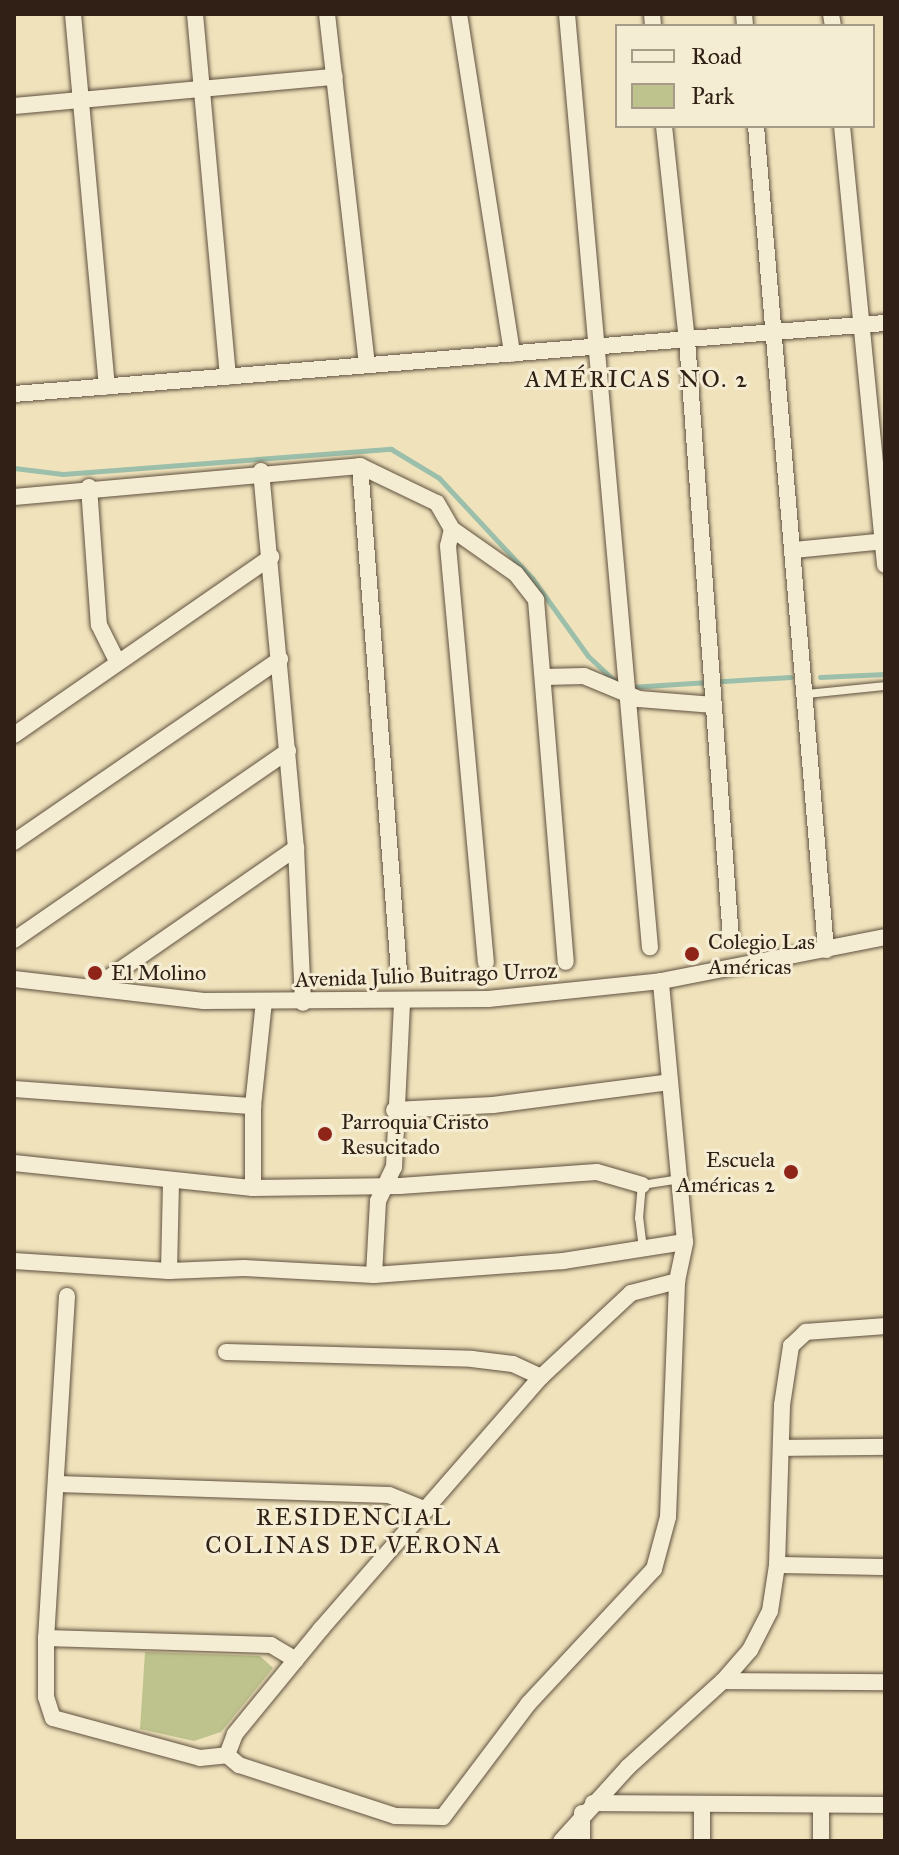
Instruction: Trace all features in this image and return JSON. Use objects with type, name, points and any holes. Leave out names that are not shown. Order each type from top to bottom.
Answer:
[{"type":"street","points":[[73,14],[107,386]]},
{"type":"street","points":[[195,14],[228,377]]},
{"type":"street","points":[[327,14],[367,365]]},
{"type":"street","points":[[459,14],[512,354]]},
{"type":"street","points":[[567,14],[600,347],[650,947]]},
{"type":"street","points":[[14,106],[335,77]]},
{"type":"street","points":[[664,128],[687,340],[731,939]]},
{"type":"street","points":[[756,128],[777,332],[826,935]]},
{"type":"street","points":[[842,128],[885,565]]},
{"type":"street","points":[[14,394],[885,323]]},
{"type":"street","points":[[360,466],[399,972]]},
{"type":"street","points":[[14,497],[261,471],[360,466],[437,503],[452,529],[529,588],[539,614],[566,962]]},
{"type":"street","points":[[261,471],[296,848],[303,1003]]},
{"type":"street","points":[[89,487],[99,625],[118,663]]},
{"type":"street","points":[[452,529],[450,561],[486,962]]},
{"type":"street","points":[[794,550],[884,541]]},
{"type":"street","points":[[14,735],[271,557]]},
{"type":"street","points":[[14,842],[280,659]]},
{"type":"street","points":[[544,677],[584,676],[627,694],[712,697]]},
{"type":"street","points":[[14,940],[288,751]]},
{"type":"street","points":[[94,988],[296,848]]},
{"type":"street","name":"Avenida Julio Buitrago Urroz","points":[[14,979],[264,1002],[488,999],[661,981],[826,935],[885,937]]},
{"type":"street","points":[[67,1296],[58,1484],[46,1638],[46,1697],[53,1718],[200,1758],[227,1755],[239,1765],[395,1816],[443,1817],[528,1704],[654,1569],[668,1517],[677,1281],[685,1242],[661,981]]},
{"type":"street","points":[[253,1188],[253,1106],[264,1002]]},
{"type":"street","points":[[374,1275],[378,1201],[394,1167],[394,1110],[402,1002]]},
{"type":"street","points":[[394,1110],[493,1105],[670,1082]]},
{"type":"street","points":[[14,1089],[253,1106]]},
{"type":"street","points":[[14,1163],[171,1182],[253,1188],[387,1186],[597,1172],[642,1185]]},
{"type":"street","points":[[169,1271],[171,1182]]},
{"type":"street","points":[[14,1261],[169,1271],[244,1268],[374,1275],[563,1261],[685,1242]]},
{"type":"street","points":[[227,1755],[235,1734],[296,1660],[541,1377],[631,1293],[677,1281]]},
{"type":"street","points":[[561,1841],[587,1808],[723,1681],[750,1650],[770,1611],[777,1565],[782,1405],[791,1346],[806,1332],[885,1326]]},
{"type":"street","points":[[226,1352],[472,1359],[513,1364],[541,1377]]},
{"type":"street","points":[[782,1448],[885,1447]]},
{"type":"street","points":[[58,1484],[389,1495],[426,1510]]},
{"type":"street","points":[[777,1565],[885,1567]]},
{"type":"street","points":[[46,1638],[271,1645],[296,1660]]},
{"type":"street","points":[[723,1681],[885,1682]]},
{"type":"street","points":[[587,1808],[702,1804],[885,1805]]},
{"type":"street","points":[[702,1804],[702,1841]]},
{"type":"street","points":[[821,1805],[821,1841]]},
{"type":"street","points":[[582,1841],[587,1808]]},
{"type":"lane","points":[[806,694],[885,686]]},
{"type":"lane","points":[[643,1249],[639,1218],[642,1185],[679,1179]]},
{"type":"green space","points":[[145,1652],[260,1656],[273,1668],[221,1732],[194,1741],[140,1729]]},
{"type":"waterway","points":[[14,468],[63,474],[391,449],[439,478],[532,578],[588,656],[617,683]]},
{"type":"waterway","points":[[820,677],[885,674]]},
{"type":"waterway","points":[[630,687],[791,677]]},
{"type":"place","name":"Colegio Las Américas","points":[[692,954]]},
{"type":"place","name":"El Molino","points":[[95,973]]},
{"type":"place","name":"Parroquia Cristo Resucitado","points":[[325,1134]]},
{"type":"place","name":"Escuela Américas 2","points":[[791,1172]]},
{"type":"district","name":"AMÉRICAS NO. 2","points":[[637,380]]},
{"type":"district","name":"RESIDENCIAL COLINAS DE VERONA","points":[[354,1532]]}]
